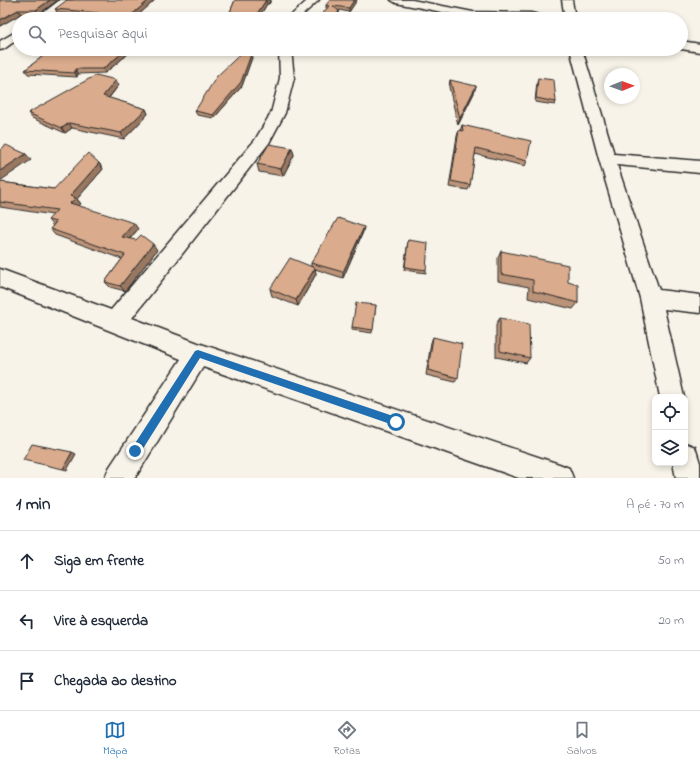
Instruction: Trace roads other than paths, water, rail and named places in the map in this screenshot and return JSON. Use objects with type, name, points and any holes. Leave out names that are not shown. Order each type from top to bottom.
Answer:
[{"type":"street","points":[[50,12],[67,0]]},
{"type":"street","points":[[300,12],[314,0]]},
{"type":"street","points":[[396,0],[458,12]]},
{"type":"street","points":[[567,0],[569,12]]},
{"type":"street","points":[[0,46],[12,38]]},
{"type":"street","points":[[688,46],[700,48]]},
{"type":"street","points":[[115,322],[261,143],[278,114],[287,78],[285,56]]},
{"type":"street","points":[[578,56],[607,160],[651,298],[671,394]]},
{"type":"street","points":[[607,160],[700,167]]},
{"type":"street","points":[[0,278],[198,354],[559,478]]},
{"type":"street","points":[[651,298],[700,304]]},
{"type":"street","points":[[119,478],[198,354]]},
{"type":"street","points":[[687,466],[690,478]]}]
